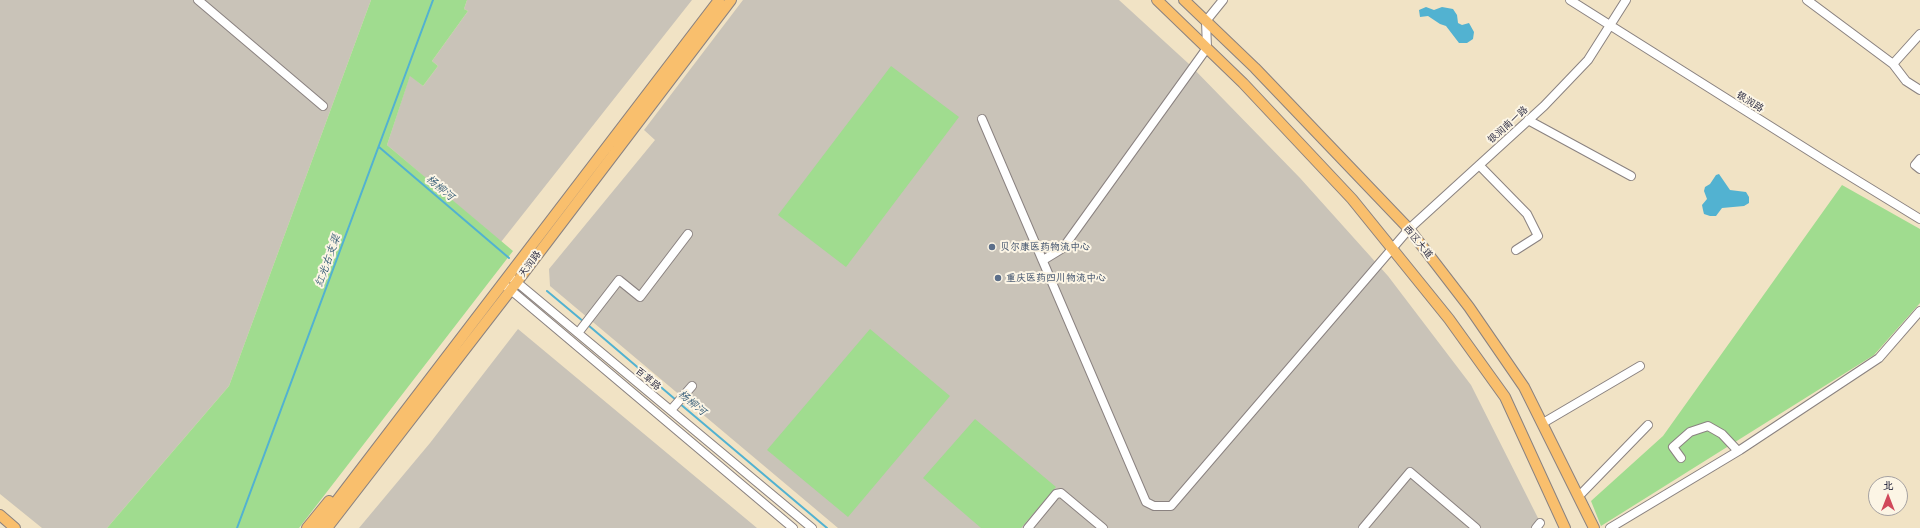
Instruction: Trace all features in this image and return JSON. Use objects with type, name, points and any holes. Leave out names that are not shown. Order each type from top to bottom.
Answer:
[{"type":"main road","name":"天润路","points":[[327,528],[510,291],[510,280],[719,0]]},
{"type":"main road","name":"天润路","points":[[316,528],[731,0]]},
{"type":"main road","points":[[1157,0],[1243,83],[1352,199],[1449,319],[1505,397],[1565,528]]},
{"type":"main road","name":"西区大道","points":[[1184,0],[1255,68],[1409,229],[1469,307],[1524,387],[1594,528]]},
{"type":"main road","points":[[307,528],[339,488],[368,461]]},
{"type":"main road","points":[[335,528],[353,504],[371,471]]},
{"type":"main road","points":[[0,515],[15,528]]},
{"type":"street","points":[[198,0],[323,106]]},
{"type":"street","points":[[982,120],[1042,258],[1045,259],[1063,248],[1207,48],[1206,21],[1223,0]]},
{"type":"street","name":"银润路","points":[[1570,0],[1805,153],[1920,219]]},
{"type":"street","name":"银润南一路","points":[[1042,258],[1146,502],[1154,506],[1171,506],[1409,229],[1528,120],[1588,60],[1611,26],[1626,0]]},
{"type":"street","points":[[1807,0],[1893,64],[1906,80],[1920,90]]},
{"type":"street","points":[[1893,64],[1920,34]]},
{"type":"street","points":[[1528,120],[1631,176]]},
{"type":"street","points":[[1920,159],[1915,165],[1920,169]]},
{"type":"street","points":[[1479,165],[1527,214],[1538,236],[1516,250]]},
{"type":"street","points":[[578,333],[619,280],[640,297],[688,234]]},
{"type":"street","name":"百草路","points":[[510,280],[578,333],[676,405],[812,528]]},
{"type":"street","points":[[510,291],[793,528]]},
{"type":"street","points":[[1610,528],[1738,451],[1879,358],[1920,312]]},
{"type":"street","points":[[1543,423],[1640,366]]},
{"type":"street","points":[[676,405],[692,386]]},
{"type":"street","points":[[1579,496],[1648,425]]},
{"type":"street","points":[[1681,458],[1673,447],[1690,432],[1708,426],[1722,434],[1738,451]]},
{"type":"street","points":[[1363,528],[1410,472],[1476,528]]},
{"type":"street","points":[[1028,528],[1056,494],[1061,493],[1103,528]]},
{"type":"shaded area","points":[[0,0],[371,0],[229,386],[107,528],[42,528],[0,494]]},
{"type":"shaded area","points":[[467,0],[692,0],[501,242],[387,145],[410,75],[423,86],[438,66],[432,61],[468,11],[464,9]]},
{"type":"shaded area","points":[[743,0],[1119,0],[1189,64],[1300,178],[1388,276],[1471,385],[1543,528],[838,528],[550,286],[549,269],[655,140],[644,130]]},
{"type":"shaded area","points":[[518,329],[757,528],[359,528],[430,443]]},
{"type":"green space","points":[[371,0],[467,0],[464,9],[468,11],[432,61],[438,66],[423,86],[410,76],[387,145],[513,251],[299,528],[107,528],[229,386]]},
{"type":"green space","points":[[891,66],[959,117],[846,267],[778,215]]},
{"type":"green space","points":[[1842,185],[1920,229],[1920,303],[1874,355],[1601,526],[1591,501],[1663,436]]},
{"type":"green space","points":[[870,329],[950,396],[848,517],[767,450]]},
{"type":"green space","points":[[975,419],[1056,487],[1021,528],[981,528],[923,478]]},
{"type":"water","points":[[1426,7],[1434,10],[1442,7],[1453,9],[1457,15],[1458,23],[1462,25],[1469,23],[1474,32],[1473,39],[1467,43],[1459,43],[1446,26],[1428,16],[1420,17],[1419,10]]},
{"type":"water","points":[[1719,174],[1730,190],[1746,192],[1749,197],[1749,203],[1744,206],[1722,208],[1716,216],[1710,216],[1704,214],[1703,210],[1702,205],[1707,199],[1704,191],[1705,187],[1710,184],[1716,175]]},
{"type":"waterway","name":"红光右支渠","points":[[237,528],[433,0]]},
{"type":"waterway","name":"杨柳河","points":[[379,147],[509,258]]},
{"type":"waterway","name":"杨柳河","points":[[547,291],[584,322]]},
{"type":"waterway","name":"杨柳河","points":[[588,325],[676,400]]},
{"type":"waterway","name":"杨柳河","points":[[679,403],[827,528]]},
{"type":"place","name":"贝尔康医药物流中心","points":[[992,247]]},
{"type":"place","name":"重庆医药四川物流中心","points":[[998,278]]}]
